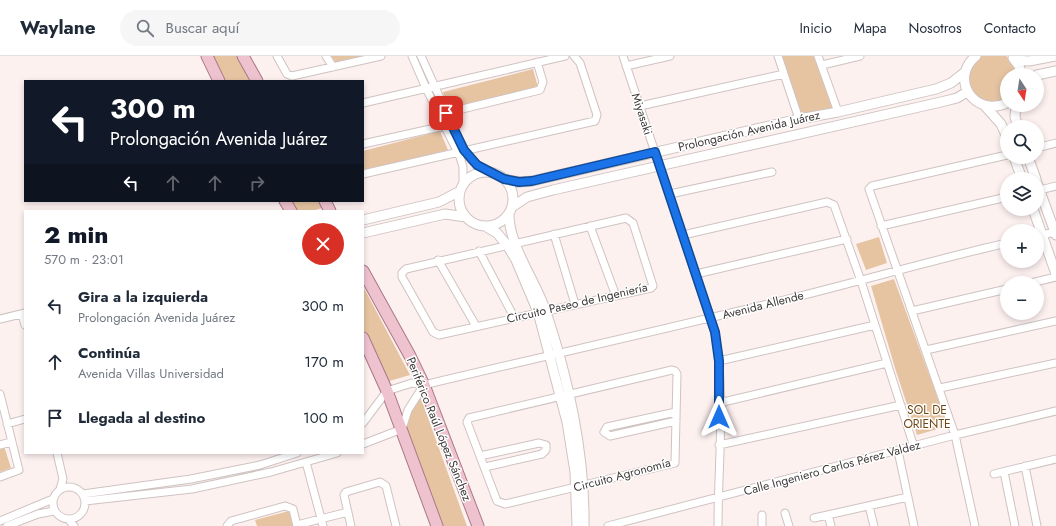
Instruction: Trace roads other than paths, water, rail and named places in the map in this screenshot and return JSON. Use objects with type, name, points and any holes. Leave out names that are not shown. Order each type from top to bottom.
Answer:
[{"type":"main road","points":[[207,56],[219,80]]},
{"type":"main road","points":[[243,56],[256,80]]},
{"type":"main road","name":"Periférico Raúl López Sánchez","points":[[364,272],[410,356],[424,385],[478,526]]},
{"type":"main road","points":[[364,340],[402,429],[437,526]]},
{"type":"street","points":[[277,56],[287,74],[292,76],[381,56]]},
{"type":"street","points":[[326,56],[333,67]]},
{"type":"street","points":[[412,56],[444,126],[461,151],[488,172],[496,174],[504,179],[511,190],[509,226],[511,244],[516,260],[542,311],[555,354],[565,395],[574,458],[580,487],[584,526]]},
{"type":"street","points":[[421,56],[461,151],[463,167],[459,205],[466,217]]},
{"type":"street","points":[[364,103],[565,56]]},
{"type":"street","points":[[364,174],[596,120],[597,114],[580,62],[574,56]]},
{"type":"street","name":"Miyasaki","points":[[623,56],[711,318],[719,361],[720,403],[718,526]]},
{"type":"street","points":[[626,66],[670,56]]},
{"type":"street","points":[[778,56],[799,119]]},
{"type":"street","points":[[818,56],[838,112]]},
{"type":"street","points":[[822,66],[860,56]]},
{"type":"street","points":[[1013,58],[1029,62],[1056,56]]},
{"type":"street","points":[[974,57],[965,72],[967,92],[974,101],[985,106],[995,107],[1000,105]]},
{"type":"street","points":[[1013,58],[1018,68]]},
{"type":"street","points":[[446,113],[540,90],[543,82],[537,62]]},
{"type":"street","points":[[1044,74],[1056,71]]},
{"type":"street","name":"Prolongación Avenida Juárez","points":[[504,179],[519,182],[532,181],[799,119],[838,112],[936,89],[951,83],[965,72]]},
{"type":"street","points":[[640,106],[784,74]]},
{"type":"street","name":"Prolongación Avenida Juárez","points":[[510,210],[532,195],[957,98],[967,92]]},
{"type":"street","points":[[985,106],[1000,123]]},
{"type":"street","points":[[364,144],[444,126]]},
{"type":"street","points":[[1044,146],[1056,143]]},
{"type":"street","points":[[975,526],[955,435],[940,388],[869,189],[872,186],[1000,157]]},
{"type":"street","points":[[364,220],[439,202],[462,187],[474,174],[488,172]]},
{"type":"street","points":[[670,194],[772,172]]},
{"type":"street","points":[[1044,186],[1056,186]]},
{"type":"street","points":[[881,226],[1000,199]]},
{"type":"street","points":[[683,235],[827,202],[831,203],[836,208],[861,281],[914,447]]},
{"type":"street","points":[[1044,202],[1056,233],[1044,235]]},
{"type":"street","points":[[485,226],[497,223],[510,210]]},
{"type":"street","points":[[364,233],[445,214],[466,217],[477,224],[497,232],[511,244]]},
{"type":"street","name":"Circuito Paseo de Ingeniería","points":[[626,218],[633,223],[653,286],[651,288],[514,317],[439,335],[433,332],[402,275],[406,269],[438,260],[554,234],[626,218]]},
{"type":"street","points":[[590,226],[616,296]]},
{"type":"street","points":[[554,234],[575,304]]},
{"type":"street","points":[[696,274],[847,240]]},
{"type":"street","name":"Avenida Allende","points":[[387,391],[412,383],[424,385],[711,318],[1000,245]]},
{"type":"street","points":[[1044,246],[1056,274]]},
{"type":"street","points":[[479,251],[514,317]]},
{"type":"street","points":[[438,260],[476,326]]},
{"type":"street","points":[[1044,280],[1056,277]]},
{"type":"street","points":[[912,311],[1000,291]]},
{"type":"street","points":[[0,319],[24,313]]},
{"type":"street","points":[[926,350],[1056,321]]},
{"type":"street","points":[[719,361],[875,325]]},
{"type":"street","points":[[720,403],[887,363]]},
{"type":"street","points":[[940,388],[1056,363]]},
{"type":"street","name":"Circuito Agronomía","points":[[672,370],[677,374],[676,412],[675,463],[505,504],[501,504],[497,501],[467,422],[469,418],[672,370]]},
{"type":"street","points":[[364,444],[402,429],[408,410],[424,385]]},
{"type":"street","points":[[364,422],[387,391]]},
{"type":"street","points":[[0,394],[1,406],[19,470],[0,477]]},
{"type":"street","points":[[719,445],[901,406]]},
{"type":"street","name":"Calle Ingeniero Carlos Pérez Valdez","points":[[608,526],[914,447],[955,435],[1056,411]]},
{"type":"street","points":[[676,412],[607,427],[604,432],[610,436],[676,422]]},
{"type":"street","points":[[7,424],[24,419]]},
{"type":"street","points":[[0,445],[11,442]]},
{"type":"street","points":[[480,456],[544,443],[546,450],[542,454],[484,467]]},
{"type":"street","points":[[898,451],[914,526]]},
{"type":"street","points":[[57,454],[63,478],[84,498],[192,489],[262,474],[334,454]]},
{"type":"street","points":[[84,498],[260,465],[294,454]]},
{"type":"street","points":[[994,474],[1056,459]]},
{"type":"street","points":[[306,462],[322,522]]},
{"type":"street","points":[[260,465],[262,474]]},
{"type":"street","points":[[1025,466],[1037,526]]},
{"type":"street","points":[[1004,472],[1015,526]]},
{"type":"street","points":[[0,521],[53,499],[60,489],[63,478]]},
{"type":"street","points":[[351,526],[344,495],[346,492],[384,483],[396,526]]},
{"type":"street","points":[[60,489],[71,487]]},
{"type":"street","points":[[577,526],[580,487]]},
{"type":"street","points":[[814,518],[908,497]]},
{"type":"street","points":[[75,526],[77,517],[83,510],[84,498]]},
{"type":"street","points":[[53,499],[54,511],[60,517],[68,519],[77,517]]},
{"type":"street","points":[[227,526],[231,521],[286,506],[293,509],[297,525],[322,522],[348,512]]},
{"type":"street","points":[[869,506],[874,526]]},
{"type":"street","points":[[7,526],[38,514],[54,511]]},
{"type":"street","points":[[785,513],[787,526]]},
{"type":"street","points":[[762,515],[762,526]]},
{"type":"street","points":[[828,515],[831,526]]},
{"type":"street","points":[[68,519],[75,526]]},
{"type":"park label","name":"SOL DE ORIENTE","points":[[927,417]]}]
